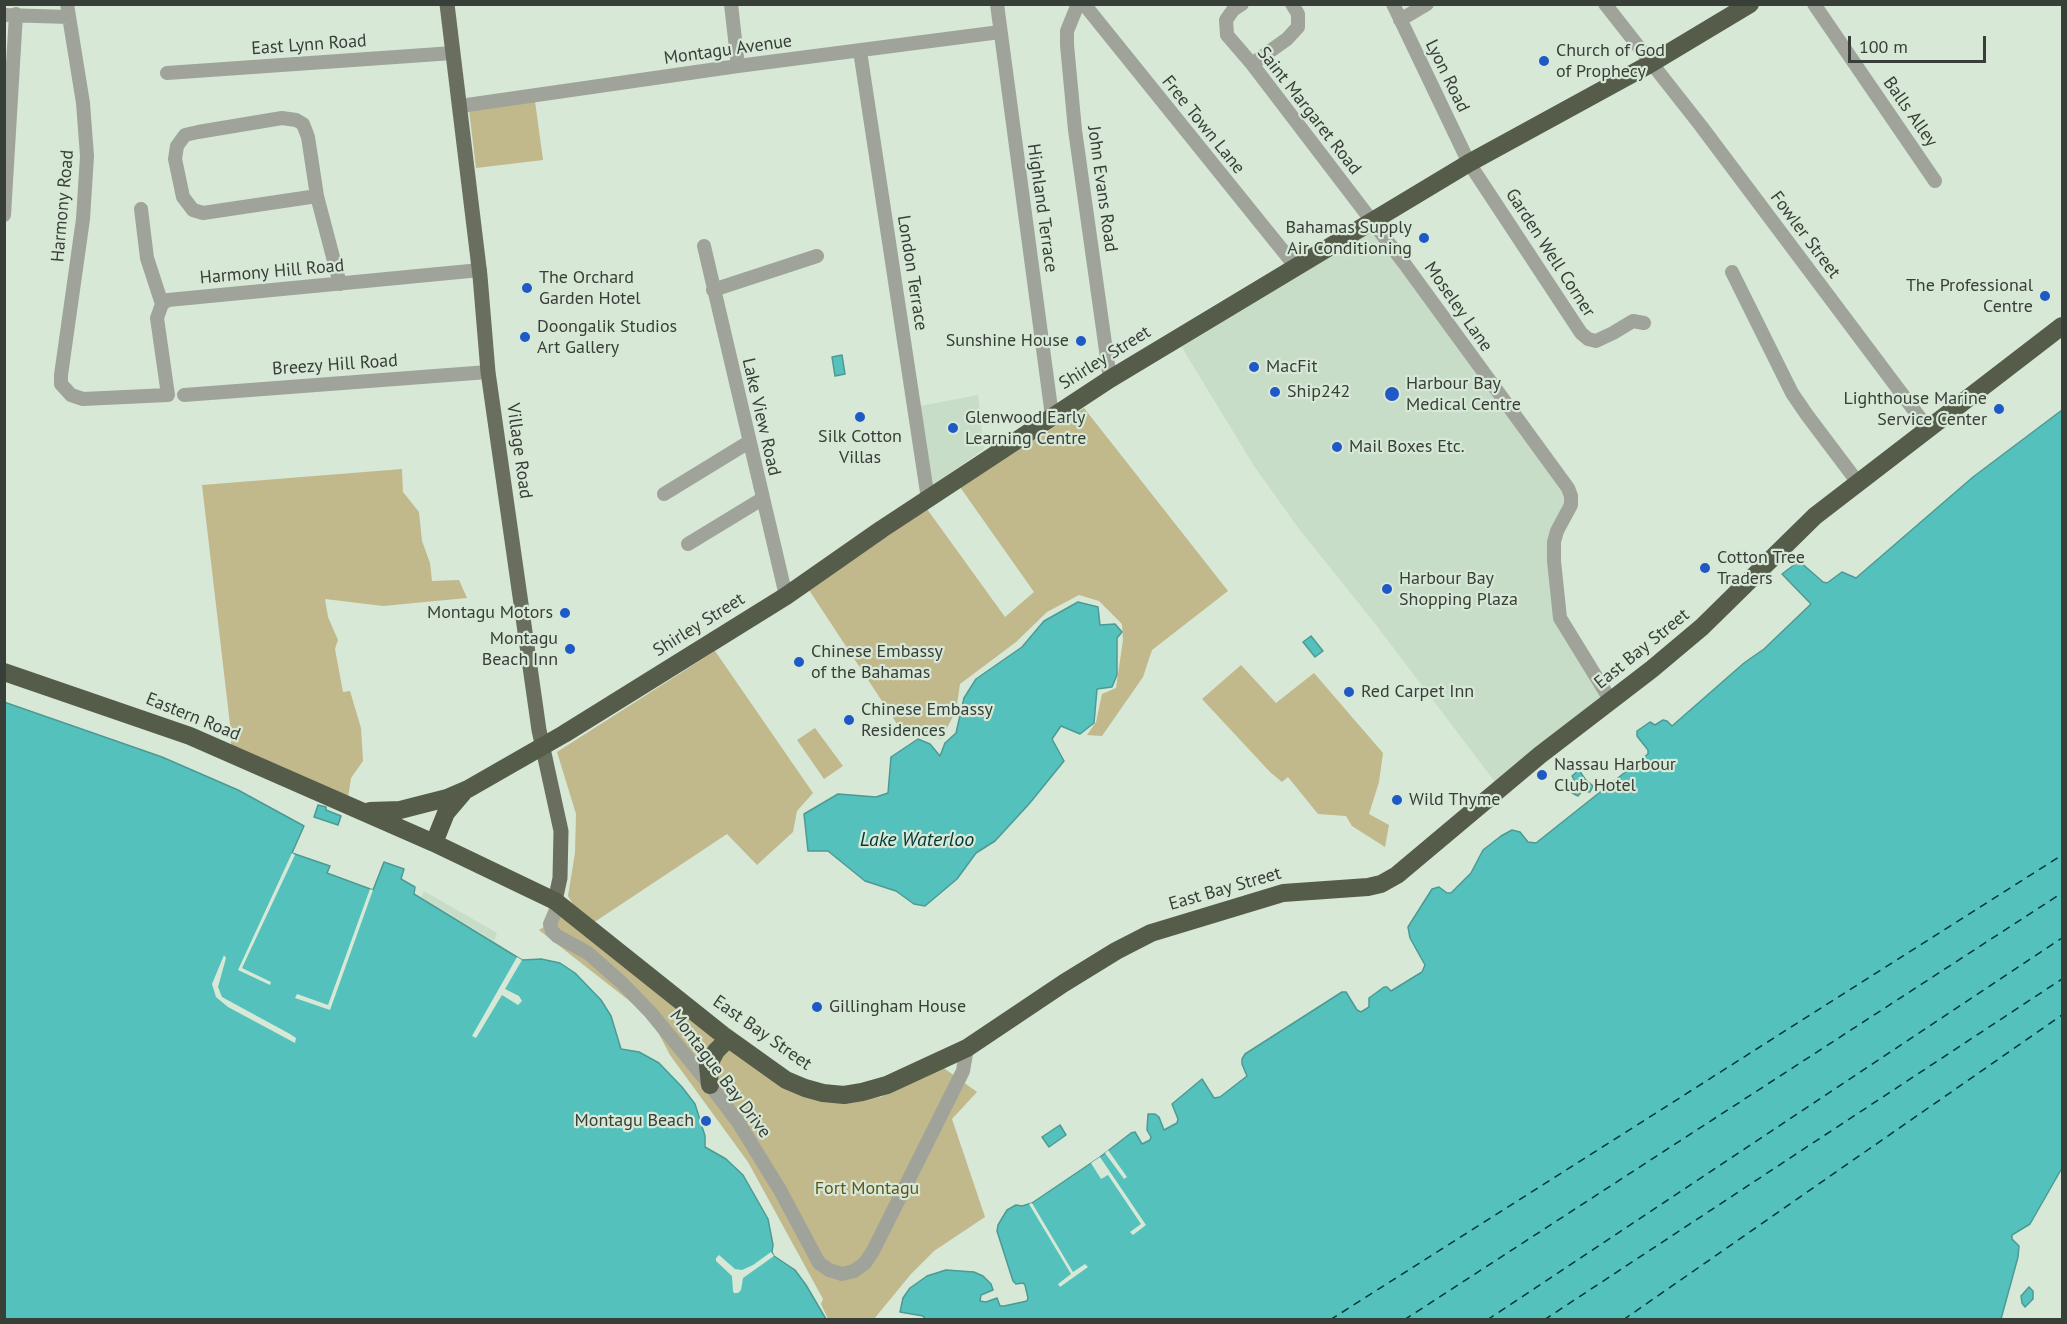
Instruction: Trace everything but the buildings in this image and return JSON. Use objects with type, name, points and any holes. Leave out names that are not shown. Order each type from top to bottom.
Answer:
[{"type":"highway","name":"Shirley Street","points":[[362,811],[400,810],[425,805],[468,789],[564,734],[786,596],[1110,379],[1469,163],[1650,64],[1750,4]]},
{"type":"highway","name":"East Bay Street","points":[[362,811],[555,901],[728,1038],[786,1080],[805,1089],[844,1095],[887,1085],[967,1048],[1064,983],[1116,951],[1151,933],[1227,908],[1293,891],[1368,887],[1381,884],[1415,861],[1540,755],[1702,627],[1815,516],[2062,326]]},
{"type":"highway","name":"Eastern Road","points":[[4,672],[190,736],[362,811]]},
{"type":"highway","points":[[434,843],[446,813],[468,789]]},
{"type":"highway","points":[[710,1085],[708,1066],[716,1051],[728,1038]]},
{"type":"main road","name":"Village Road","points":[[447,4],[480,270],[488,372],[542,746],[561,831],[560,878],[555,901]]},
{"type":"street","points":[[730,4],[738,66]]},
{"type":"street","name":"Highland Terrace","points":[[997,4],[1052,416]]},
{"type":"street","name":"John Evans Road","points":[[1078,4],[1068,31],[1067,45],[1075,130],[1110,379]]},
{"type":"street","name":"Free Town Lane","points":[[1084,4],[1296,267]]},
{"type":"street","name":"Saint Margaret Road","points":[[1242,4],[1233,10],[1226,20],[1227,35],[1252,64],[1371,221]]},
{"type":"street","points":[[1252,64],[1287,39],[1298,27],[1298,14],[1292,4]]},
{"type":"street","name":"Lyon Road","points":[[1393,4],[1469,163]]},
{"type":"street","points":[[1400,20],[1427,4]]},
{"type":"street","name":"Fowler Street","points":[[1605,4],[1708,136],[1929,430]]},
{"type":"street","name":"Balls Alley","points":[[1814,4],[1935,182]]},
{"type":"street","points":[[4,215],[10,14],[68,11]]},
{"type":"street","name":"Harmony Road","points":[[68,11],[83,103],[87,156],[83,219],[61,375],[61,384],[65,391],[76,398],[168,395],[157,318],[162,304]]},
{"type":"street","name":"Montagu Avenue","points":[[460,106],[738,66],[1000,32]]},
{"type":"street","name":"London Terrace","points":[[860,51],[928,500]]},
{"type":"street","name":"East Lynn Road","points":[[167,73],[453,53]]},
{"type":"street","points":[[317,196],[203,213],[193,210],[183,197],[175,159],[177,146],[185,135],[198,132],[282,118],[296,120],[303,124],[308,137],[317,196],[339,284]]},
{"type":"street","name":"Garden Well Corner","points":[[1469,163],[1581,333],[1588,339],[1596,341],[1633,321],[1644,323]]},
{"type":"street","points":[[141,209],[147,258],[162,304]]},
{"type":"street","name":"Moseley Lane","points":[[1371,221],[1568,488],[1571,505],[1557,531],[1554,542],[1560,618],[1611,701]]},
{"type":"street","name":"Lake View Road","points":[[704,246],[748,442],[786,596]]},
{"type":"street","points":[[713,290],[817,256]]},
{"type":"street","name":"Harmony Hill Road","points":[[162,304],[168,300],[480,270]]},
{"type":"street","points":[[1732,273],[1792,393],[1859,484]]},
{"type":"street","name":"Breezy Hill Road","points":[[184,395],[488,372]]},
{"type":"street","points":[[664,494],[748,442]]},
{"type":"street","points":[[688,544],[762,499]]},
{"type":"street","name":"Montague Bay Drive","points":[[555,901],[556,910],[550,924],[552,931],[588,953],[622,983],[651,1013],[710,1085],[738,1122],[780,1190],[819,1263],[829,1270],[842,1274],[854,1271],[865,1263],[880,1239],[963,1071],[967,1048]]},
{"type":"shaded area","name":"Harbour Bay Shopping Plaza","points":[[1371,228],[1566,496],[1564,510],[1552,529],[1557,620],[1603,698],[1495,782],[1373,621],[1299,529],[1254,466],[1181,346]]},
{"type":"shaded area","name":"Glenwood Early Learning Centre","points":[[978,395],[984,449],[932,486],[920,406]]},
{"type":"shaded area","points":[[424,891],[497,933],[494,941],[421,897]]},
{"type":"green space","points":[[535,101],[543,160],[476,168],[469,110]]},
{"type":"green space","points":[[1084,408],[1228,591],[1152,650],[1143,677],[1102,736],[1087,735],[1096,722],[1102,694],[1116,688],[1123,640],[1122,624],[1099,601],[1079,595],[1047,612],[1016,642],[960,684],[956,711],[941,739],[921,732],[901,730],[809,590],[927,509],[1005,617],[1034,592],[960,487]]},
{"type":"green space","points":[[402,469],[403,492],[419,512],[422,541],[430,563],[432,581],[459,580],[467,598],[383,606],[325,599],[328,617],[338,640],[335,649],[343,692],[350,691],[361,728],[363,761],[351,778],[348,798],[231,747],[202,485]]},
{"type":"green space","points":[[715,651],[813,793],[797,811],[793,832],[757,865],[727,834],[593,923],[575,908],[568,896],[575,853],[576,814],[557,752]]},
{"type":"green space","points":[[1241,665],[1276,703],[1314,673],[1383,753],[1379,782],[1369,814],[1389,825],[1385,847],[1352,826],[1346,816],[1318,814],[1288,777],[1282,782],[1270,772],[1202,699]]},
{"type":"green space","points":[[815,728],[843,766],[824,779],[797,740]]},
{"type":"green space","name":"Fort Montagu","points":[[564,914],[729,1049],[836,1102],[881,1097],[941,1066],[977,1092],[952,1119],[985,1217],[934,1251],[911,1274],[874,1319],[828,1319],[821,1304],[823,1299],[748,1162],[670,1055],[650,1017],[539,930]]},
{"type":"water","points":[[842,355],[845,374],[835,376],[832,357]]},
{"type":"water","points":[[2062,410],[2062,1168],[2030,1224],[2012,1235],[2012,1239],[2019,1246],[2018,1257],[2001,1319],[926,1320],[923,1316],[900,1312],[903,1298],[910,1288],[927,1276],[946,1270],[974,1272],[983,1276],[991,1284],[993,1290],[981,1295],[980,1301],[986,1302],[997,1298],[1000,1306],[1004,1306],[1027,1301],[1025,1285],[1016,1284],[1013,1281],[997,1231],[1007,1210],[1016,1205],[1032,1203],[1131,1133],[1135,1132],[1142,1144],[1150,1140],[1151,1137],[1147,1130],[1148,1114],[1155,1114],[1159,1117],[1164,1130],[1177,1123],[1178,1119],[1172,1104],[1202,1079],[1214,1098],[1220,1097],[1247,1076],[1242,1064],[1245,1054],[1342,992],[1346,992],[1357,1010],[1361,1012],[1369,1007],[1369,998],[1384,987],[1391,991],[1422,972],[1425,965],[1410,938],[1408,927],[1432,889],[1439,887],[1451,893],[1471,873],[1483,850],[1512,830],[1520,832],[1528,842],[1536,843],[1648,754],[1648,750],[1637,736],[1637,731],[1650,722],[1655,725],[1663,720],[1672,726],[1744,663],[1764,649],[1811,604],[1782,574],[1799,561],[1823,582],[1827,583],[1842,572],[1856,578],[1973,477]]},
{"type":"water","name":"Lake Waterloo","points":[[1078,602],[1098,607],[1100,625],[1115,624],[1122,632],[1117,638],[1117,675],[1112,687],[1097,689],[1094,723],[1080,734],[1061,726],[1052,739],[1064,761],[995,841],[976,853],[957,879],[925,906],[914,904],[896,891],[865,881],[828,851],[808,851],[804,814],[838,794],[876,797],[888,793],[891,757],[918,739],[930,744],[940,756],[945,743],[956,733],[964,698],[976,679],[1022,647],[1044,621]]},
{"type":"water","points":[[1311,636],[1323,651],[1315,657],[1303,642]]},
{"type":"water","points":[[4,702],[162,757],[238,790],[304,826],[292,853],[330,866],[327,873],[373,890],[384,862],[404,869],[401,879],[415,887],[414,894],[517,957],[522,960],[541,959],[560,963],[575,973],[601,1000],[611,1016],[621,1049],[639,1052],[659,1063],[695,1104],[705,1136],[705,1147],[726,1159],[743,1175],[768,1219],[774,1256],[795,1270],[826,1319],[5,1319]]},
{"type":"water","points":[[1579,770],[1593,786],[1590,792],[1582,791],[1578,796],[1572,793],[1577,785],[1572,776]]},
{"type":"water","points":[[318,805],[341,816],[338,825],[314,817]]},
{"type":"water","points":[[1060,1125],[1066,1135],[1049,1147],[1042,1137]]},
{"type":"water","points":[[2029,1287],[2033,1291],[2033,1299],[2025,1307],[2021,1296]]},
{"type":"pier","points":[[292,853],[295,855],[242,968],[271,982],[270,985],[238,970]]},
{"type":"pier","points":[[370,889],[373,890],[330,1010],[295,998],[297,994],[328,1005]]},
{"type":"pier","points":[[224,955],[226,958],[218,987],[222,997],[290,1034],[296,1038],[295,1043],[228,1007],[216,997],[212,984]]},
{"type":"pier","points":[[517,957],[522,960],[505,989],[519,996],[522,1001],[518,1005],[502,995],[476,1038],[472,1036]]},
{"type":"pier","points":[[1108,1150],[1127,1177],[1124,1179],[1105,1153]]},
{"type":"pier","points":[[1100,1157],[1146,1225],[1133,1235],[1130,1232],[1141,1224],[1108,1175],[1101,1179],[1091,1163]]},
{"type":"pier","points":[[1032,1203],[1073,1272],[1085,1264],[1088,1267],[1060,1287],[1058,1284],[1071,1274],[1029,1204]]},
{"type":"pier","points":[[771,1252],[774,1256],[743,1278],[741,1290],[738,1293],[733,1291],[732,1276],[716,1261],[719,1255],[735,1269],[742,1270]]},
{"type":"ferry route","points":[[1330,1320],[2062,855]]},
{"type":"ferry route","points":[[1404,1320],[2062,893]]},
{"type":"ferry route","points":[[1487,1320],[2062,938]]},
{"type":"ferry route","points":[[1544,1320],[2062,979]]},
{"type":"ferry route","points":[[1623,1320],[2062,1015]]},
{"type":"place","name":"Church of God of Prophecy","points":[[1544,61]]},
{"type":"place","name":"Bahamas Supply Air Conditioning","points":[[1424,238]]},
{"type":"place","name":"The Orchard Garden Hotel","points":[[527,288]]},
{"type":"place","name":"The Professional Centre","points":[[2045,296]]},
{"type":"place","name":"Doongalik Studios Art Gallery","points":[[525,337]]},
{"type":"place","name":"Sunshine House","points":[[1081,341]]},
{"type":"place","name":"MacFit","points":[[1254,367]]},
{"type":"place","name":"Ship242","points":[[1275,392]]},
{"type":"place","name":"Harbour Bay Medical Centre","points":[[1392,394]]},
{"type":"place","name":"Lighthouse Marine Service Center","points":[[1999,409]]},
{"type":"place","name":"Silk Cotton Villas","points":[[860,417]]},
{"type":"place","name":"Glenwood Early Learning Centre","points":[[953,428]]},
{"type":"place","name":"Mail Boxes Etc.","points":[[1337,447]]},
{"type":"place","name":"Cotton Tree Traders","points":[[1705,568]]},
{"type":"place","name":"Harbour Bay Shopping Plaza","points":[[1387,589]]},
{"type":"place","name":"Montagu Motors","points":[[565,613]]},
{"type":"place","name":"Montagu Beach Inn","points":[[570,649]]},
{"type":"place","name":"Chinese Embassy of the Bahamas","points":[[799,662]]},
{"type":"place","name":"Red Carpet Inn","points":[[1349,692]]},
{"type":"place","name":"Chinese Embassy Residences","points":[[849,720]]},
{"type":"place","name":"Nassau Harbour Club Hotel","points":[[1542,775]]},
{"type":"place","name":"Wild Thyme","points":[[1397,800]]},
{"type":"place","name":"Gillingham House","points":[[817,1007]]},
{"type":"place","name":"Montagu Beach","points":[[706,1121]]}]
